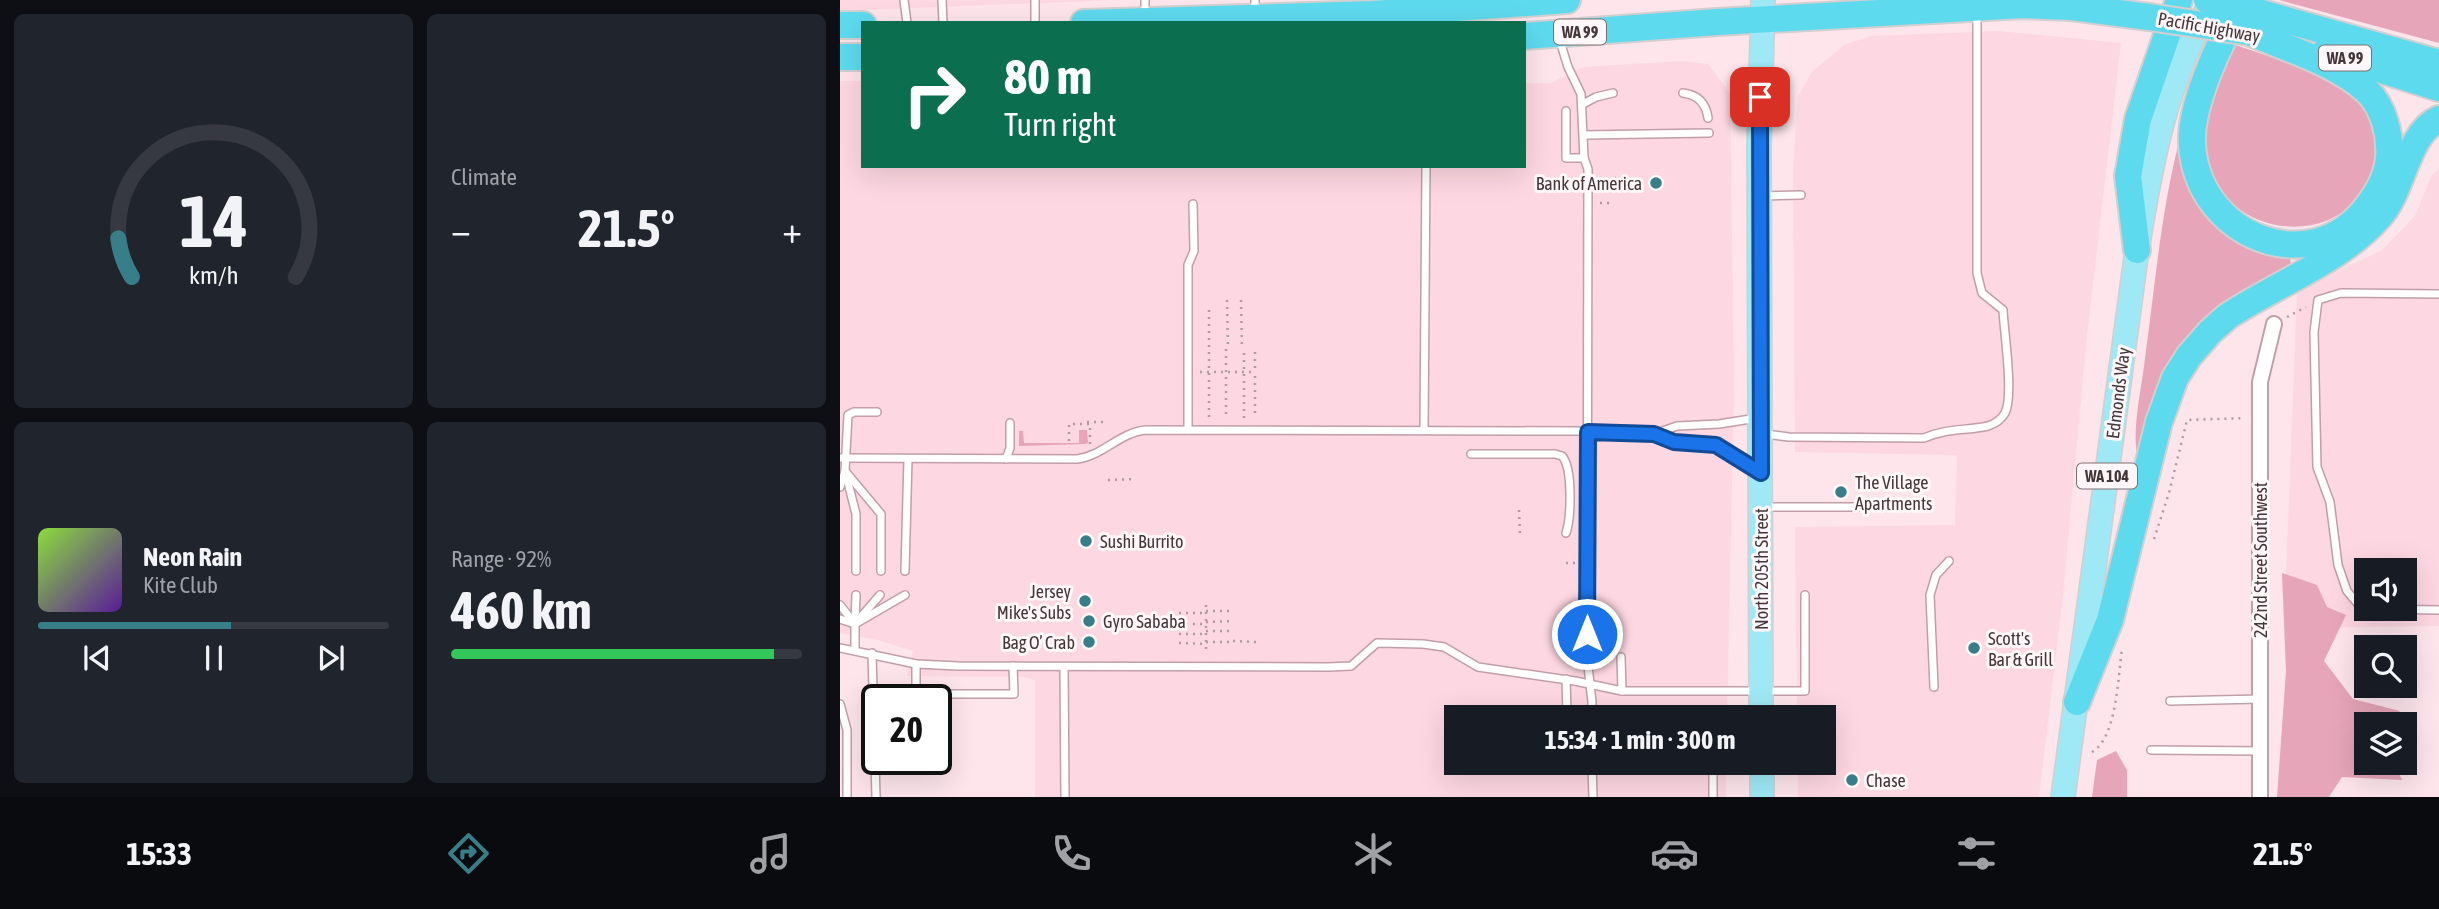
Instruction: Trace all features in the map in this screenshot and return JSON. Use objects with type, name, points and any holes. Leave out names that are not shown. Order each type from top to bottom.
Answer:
[{"type":"highway","name":"WA 99","points":[[1093,21],[1145,10],[1221,14],[1373,14],[1567,0]]},
{"type":"highway","points":[[2137,250],[2128,176],[2138,119],[2179,0]]},
{"type":"highway","name":"Pacific Highway","points":[[2207,0],[2251,15],[2364,63],[2439,88]]},
{"type":"highway","name":"Pacific Highway","points":[[1763,10],[1977,8],[2023,5],[2072,7],[2149,17],[2251,15],[2439,63]]},
{"type":"highway","name":"WA 99","points":[[1526,36],[1763,10]]},
{"type":"highway","points":[[2251,15],[2351,78],[2369,93],[2381,112],[2390,147],[2389,164],[2380,188],[2363,213],[2351,224],[2322,239],[2286,243],[2264,240],[2246,233],[2229,221],[2215,206],[2199,176],[2192,143],[2194,117],[2224,34],[2251,15]]},
{"type":"highway","points":[[840,25],[861,25]]},
{"type":"highway","points":[[840,57],[861,57]]},
{"type":"highway","points":[[2077,702],[2110,620],[2159,422],[2175,378],[2203,340],[2228,316],[2357,239],[2381,215],[2397,191],[2422,131],[2439,119]]},
{"type":"main road","name":"Edmonds Way","points":[[2063,797],[2137,250],[2155,149],[2190,41],[2213,0]]},
{"type":"main road","name":"North 205th Street","points":[[1761,705],[1759,196],[1763,10]]},
{"type":"main road","points":[[1762,775],[1762,797]]},
{"type":"street","name":"242nd Street Southwest","points":[[2260,797],[2260,382],[2274,324]]},
{"type":"lane","points":[[904,0],[907,21]]},
{"type":"lane","points":[[942,0],[943,21]]},
{"type":"lane","points":[[1035,0],[1035,21]]},
{"type":"lane","points":[[1654,434],[1677,425],[1719,424],[1761,426],[1789,437],[1924,438],[1941,430],[1988,425],[1998,422],[2005,414],[2008,384],[2003,310],[1982,293],[1977,273],[1977,8]]},
{"type":"lane","points":[[1558,34],[1564,57],[1581,94],[1584,158],[1588,169],[1587,657],[1591,705]]},
{"type":"lane","points":[[1583,104],[1613,93]]},
{"type":"lane","points":[[1683,93],[1698,97],[1705,106],[1708,118]]},
{"type":"lane","points":[[1566,111],[1566,158],[1584,158]]},
{"type":"lane","points":[[1584,135],[1709,133]]},
{"type":"lane","points":[[1424,430],[1426,168]]},
{"type":"lane","points":[[1759,196],[1801,195]]},
{"type":"lane","points":[[1188,430],[1188,265],[1194,251],[1193,204]]},
{"type":"lane","points":[[2354,599],[2347,591],[2338,565],[2330,502],[2317,467],[2314,332],[2318,300],[2341,293],[2439,294]]},
{"type":"lane","points":[[840,487],[848,415],[854,412],[877,412]]},
{"type":"lane","points":[[1006,459],[1010,448],[1010,422]]},
{"type":"lane","points":[[842,458],[1084,458],[1095,455],[1135,431],[1588,432],[1654,434],[1674,442],[1716,445],[1761,473]]},
{"type":"lane","points":[[1471,454],[1562,456],[1568,468],[1569,523],[1566,533]]},
{"type":"lane","points":[[905,571],[908,459]]},
{"type":"lane","points":[[842,474],[856,514],[856,571]]},
{"type":"lane","points":[[842,474],[881,514],[881,571]]},
{"type":"lane","points":[[1761,507],[1920,507]]},
{"type":"lane","points":[[1934,687],[1930,595],[1936,575],[1949,561]]},
{"type":"lane","points":[[855,650],[856,594]]},
{"type":"lane","points":[[855,624],[880,595]]},
{"type":"lane","points":[[855,624],[905,595]]},
{"type":"lane","points":[[840,648],[916,664],[1064,668],[1351,666],[1377,643],[1423,644],[1444,647],[1478,667],[1622,691],[1805,691],[1805,595]]},
{"type":"lane","points":[[840,605],[855,624]]},
{"type":"lane","points":[[2417,610],[2439,610]]},
{"type":"lane","points":[[840,616],[855,624]]},
{"type":"lane","points":[[872,653],[876,797]]},
{"type":"lane","points":[[1621,657],[1622,691]]},
{"type":"lane","points":[[916,664],[916,695],[1014,694],[1013,666]]},
{"type":"lane","points":[[1064,668],[1065,797]]},
{"type":"lane","points":[[1566,680],[1567,705]]},
{"type":"lane","points":[[2170,701],[2260,699]]},
{"type":"lane","points":[[840,704],[847,730],[847,797]]},
{"type":"lane","points":[[2151,750],[2260,751]]},
{"type":"lane","points":[[1592,775],[1593,797]]},
{"type":"lane","points":[[1713,775],[1713,797]]},
{"type":"path","points":[[1597,203],[1614,203]]},
{"type":"path","points":[[1226,418],[1227,300]]},
{"type":"path","points":[[1241,300],[1244,418]]},
{"type":"path","points":[[2274,324],[2318,300]]},
{"type":"path","points":[[1209,309],[1209,418]]},
{"type":"path","points":[[1255,349],[1255,418]]},
{"type":"path","points":[[1197,372],[1254,372]]},
{"type":"path","points":[[2153,542],[2169,493],[2187,420],[2259,418]]},
{"type":"path","points":[[1087,422],[1104,422]]},
{"type":"path","points":[[1069,441],[1069,424],[1090,424],[1090,444]]},
{"type":"path","points":[[1108,480],[1136,479]]},
{"type":"path","points":[[1519,510],[1520,534]]},
{"type":"path","points":[[1566,563],[1577,563]]},
{"type":"path","points":[[1206,604],[1206,652]]},
{"type":"path","points":[[1179,613],[1233,611]]},
{"type":"path","points":[[1179,624],[1233,621]]},
{"type":"path","points":[[1179,634],[1233,631]]},
{"type":"path","points":[[2092,752],[2106,735],[2111,721],[2124,640]]},
{"type":"path","points":[[1179,643],[1256,642]]},
{"type":"shaded area","points":[[840,0],[1112,0],[840,11]]},
{"type":"shaded area","points":[[2279,0],[2439,0],[2439,43]]},
{"type":"shaded area","points":[[1999,31],[2121,43],[2086,344],[2063,595],[2039,797],[1798,797],[1798,775],[1836,775],[1836,705],[1797,705],[1795,527],[1955,525],[1957,455],[1795,452],[1793,170],[1798,96],[1812,72],[1844,45],[1871,36]]},
{"type":"shaded area","points":[[2233,44],[2335,82],[2353,94],[2365,108],[2373,123],[2377,140],[2375,163],[2364,189],[2340,214],[2322,222],[2302,226],[2263,222],[2229,201],[2217,185],[2206,156],[2204,124],[2212,93]]},
{"type":"shaded area","points":[[1682,61],[1708,64],[1730,93],[1734,387],[1727,705],[1444,705],[1444,775],[1726,775],[1726,797],[1035,797],[1035,680],[1023,677],[907,676],[913,651],[878,640],[840,633],[840,81],[861,81],[861,168],[1526,168],[1526,83],[1551,83],[1583,67]]},
{"type":"shaded area","points":[[2179,142],[2184,144],[2189,174],[2290,253],[2291,269],[2222,313],[2140,454],[2137,454],[2137,419],[2159,249]]},
{"type":"shaded area","points":[[2439,168],[2439,626],[2284,628],[2297,294],[2345,267],[2381,251],[2415,216],[2431,177]]},
{"type":"shaded area","points":[[1079,430],[1087,430],[1088,443],[1019,446],[1019,431],[1023,431],[1024,443],[1079,443]]},
{"type":"shaded area","points":[[2282,573],[2317,585],[2327,607],[2346,615],[2324,661],[2353,699],[2400,711],[2354,712],[2354,775],[2400,775],[2402,780],[2342,777],[2329,797],[2277,797],[2286,671]]},
{"type":"shaded area","points":[[2116,751],[2127,770],[2127,797],[2092,797],[2097,760]]},
{"type":"place","name":"Bank of America","points":[[1656,183]]},
{"type":"place","name":"The Village Apartments","points":[[1841,492]]},
{"type":"place","name":"Sushi Burrito","points":[[1086,541]]},
{"type":"place","name":"Jersey Mike's Subs","points":[[1085,601]]},
{"type":"place","name":"Gyro Sababa","points":[[1089,621]]},
{"type":"place","name":"Bag O’ Crab","points":[[1089,642]]},
{"type":"place","name":"Scott's Bar & Grill","points":[[1974,648]]},
{"type":"place","name":"Chase","points":[[1852,780]]},
{"type":"route","points":[[1587,634],[1588,432],[1654,434],[1674,442],[1716,445],[1761,473],[1760,97]]}]
